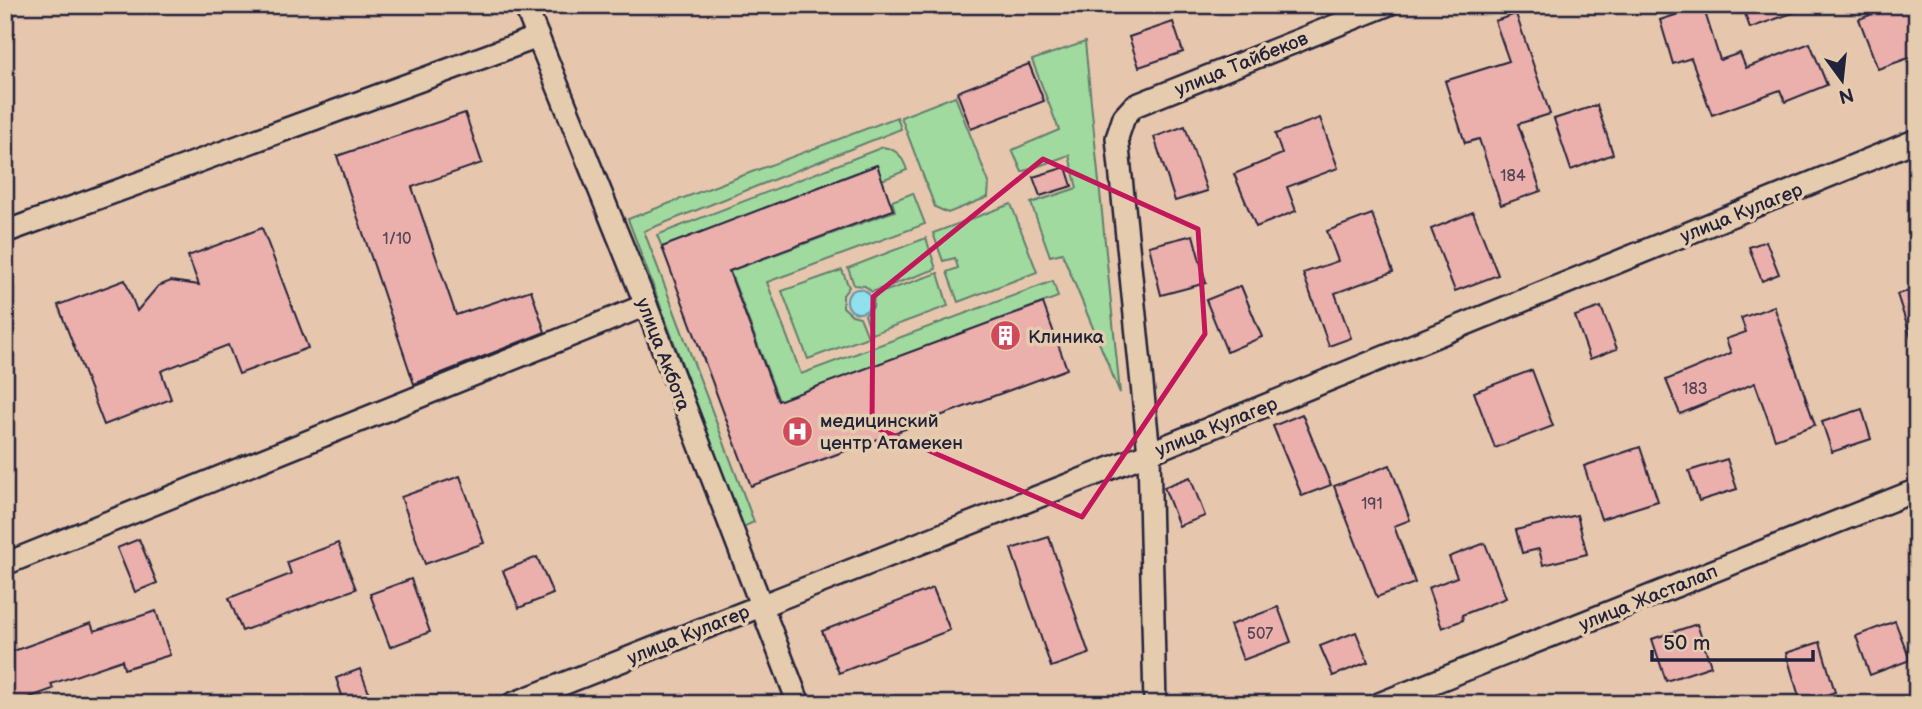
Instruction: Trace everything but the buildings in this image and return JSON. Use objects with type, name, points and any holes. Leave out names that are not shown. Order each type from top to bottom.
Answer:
[{"type":"street","name":"улица Акбота","points":[[525,5],[646,305],[799,704]]},
{"type":"street","name":"улица Тайбеков","points":[[1150,453],[1117,138],[1124,117],[1134,106],[1387,5]]},
{"type":"street","points":[[5,232],[538,37]]},
{"type":"street","name":"улица Кулагер","points":[[512,704],[1150,453],[1917,140]]},
{"type":"street","points":[[5,564],[646,305]]},
{"type":"street","points":[[1150,453],[1155,704]]},
{"type":"street","name":"улица Жасталап","points":[[1379,704],[1917,490]]},
{"type":"highlighted area","points":[[1043,159],[1198,229],[1205,334],[1082,517],[872,426],[873,297]]},
{"type":"green space","points":[[1085,42],[1120,393],[1062,253],[1050,256],[1031,203],[1077,188],[1069,155],[1022,172],[1012,150],[1059,130],[1032,60]]},
{"type":"green space","points":[[955,96],[989,183],[988,197],[948,213],[935,207],[901,117]]},
{"type":"green space","points":[[897,117],[901,129],[644,231],[754,522],[743,527],[628,219]]},
{"type":"green space","points":[[883,147],[899,154],[907,170],[882,180],[876,165],[662,247],[657,235]]},
{"type":"green space","points":[[913,193],[925,224],[767,282],[801,374],[1053,281],[1058,297],[779,401],[730,271],[895,211],[892,201]]},
{"type":"green space","points":[[1011,204],[1037,272],[958,302],[947,272],[958,268],[955,258],[943,261],[933,233]]},
{"type":"green space","points":[[926,238],[936,269],[872,292],[865,286],[854,285],[848,268]]},
{"type":"green space","points":[[842,270],[849,287],[843,295],[843,307],[852,315],[860,317],[868,337],[808,359],[782,291]]},
{"type":"green space","points":[[938,273],[948,306],[872,334],[865,315],[873,307],[874,295]]},
{"type":"water","points":[[859,289],[867,293],[871,301],[867,309],[859,313],[851,309],[847,301],[851,293]]},
{"type":"place","name":"Клиника","points":[[1005,336]]},
{"type":"place","name":"медицинский центр Атамекен","points":[[797,431]]}]
